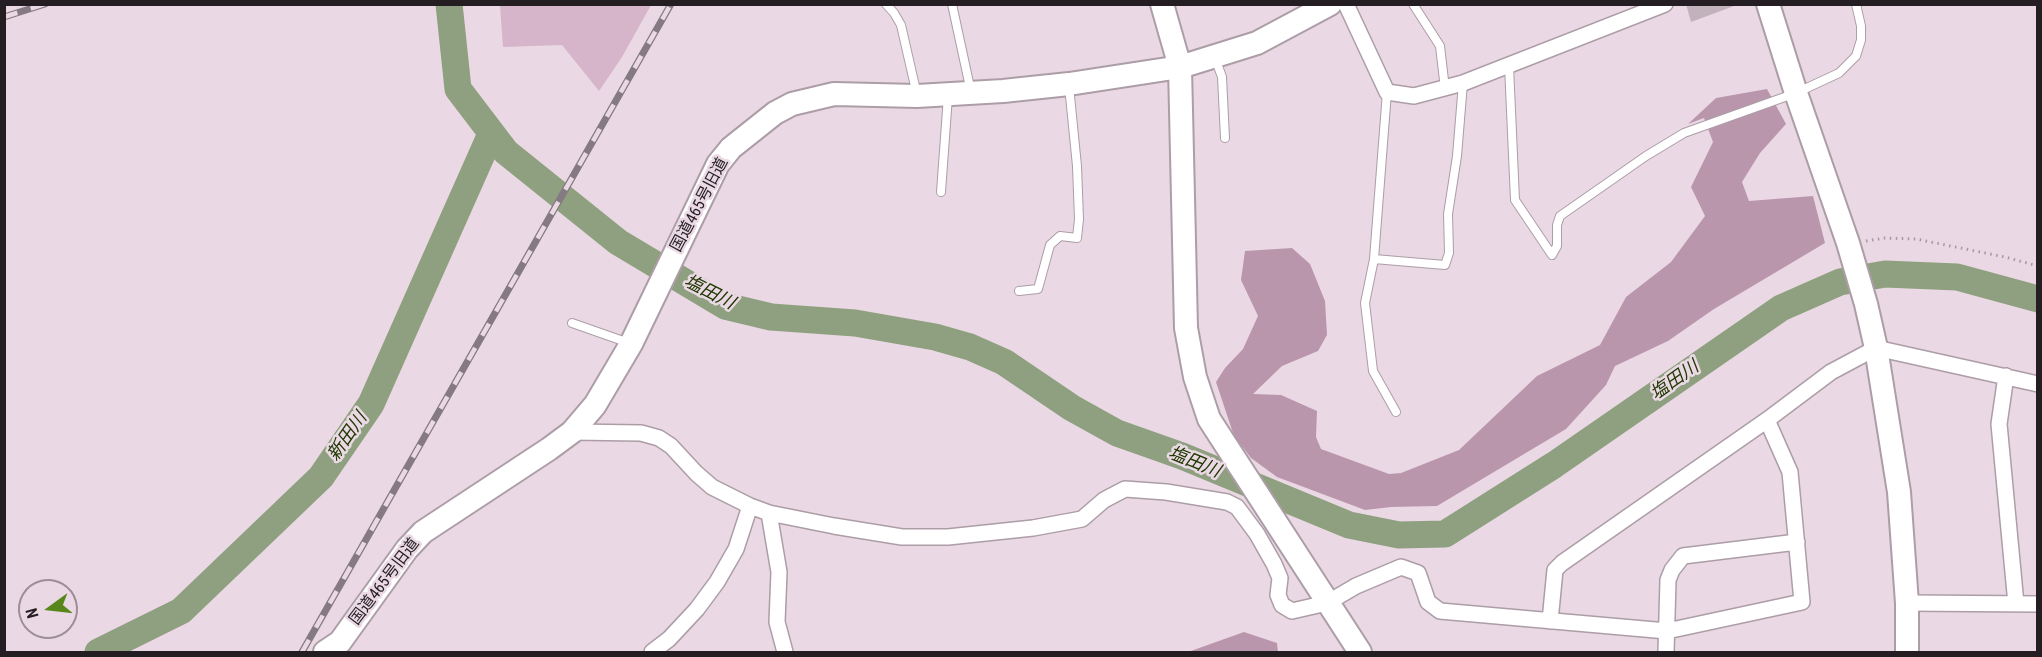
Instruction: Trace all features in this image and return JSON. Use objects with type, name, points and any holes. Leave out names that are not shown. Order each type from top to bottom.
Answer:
[{"type":"street","points":[[1162,4],[1180,67],[1186,328],[1195,377],[1209,419],[1285,540],[1360,652]]},
{"type":"street","name":"国道465号旧道","points":[[325,652],[340,642],[407,549],[423,532],[549,449],[572,432],[596,405],[631,344],[718,164],[732,148],[775,113],[792,104],[834,94],[917,96],[971,93],[1068,84],[1180,67],[1257,43],[1330,4]]},
{"type":"street","points":[[1346,4],[1387,92],[1414,96],[1463,83],[1665,4]]},
{"type":"street","points":[[1768,4],[1848,243],[1876,348],[1899,492],[1907,603],[1907,652]]},
{"type":"street","points":[[1550,621],[1555,570],[1562,564],[1767,420],[1831,372],[1876,348],[2037,384]]},
{"type":"street","points":[[2006,376],[1998,424],[2016,604]]},
{"type":"street","points":[[572,432],[641,433],[659,438],[671,446],[712,487],[750,506],[769,513],[902,537],[948,537],[1033,528],[1082,519],[1104,500],[1125,489],[1167,492],[1217,500],[1237,507],[1257,534],[1280,578],[1278,596],[1282,605],[1292,611],[1327,603],[1356,586],[1401,567],[1418,573],[1428,602],[1440,611],[1667,631],[1802,602],[1790,472],[1767,420]]},
{"type":"street","points":[[652,652],[683,624],[717,582],[736,549],[750,506]]},
{"type":"street","points":[[769,513],[779,572],[777,622],[785,652]]},
{"type":"street","points":[[1666,652],[1668,580],[1672,570],[1683,556],[1797,542]]},
{"type":"street","points":[[1907,603],[2037,604]]},
{"type":"lane","points":[[886,4],[901,25],[917,96]]},
{"type":"lane","points":[[952,4],[971,93]]},
{"type":"lane","points":[[1413,4],[1440,46],[1445,89]]},
{"type":"lane","points":[[1509,66],[1515,200],[1552,255],[1557,246],[1557,225],[1560,216],[1646,156],[1684,133],[1796,93],[1839,73],[1856,56],[1861,33],[1856,4]]},
{"type":"lane","points":[[1215,56],[1222,77],[1225,138]]},
{"type":"lane","points":[[1374,259],[1445,265],[1449,253],[1448,214],[1457,156],[1463,83]]},
{"type":"lane","points":[[1019,291],[1038,289],[1050,245],[1060,236],[1077,238],[1079,219],[1077,166],[1068,84]]},
{"type":"lane","points":[[1387,92],[1374,259],[1365,303],[1372,371],[1396,412]]},
{"type":"lane","points":[[941,192],[948,94]]},
{"type":"lane","points":[[572,323],[631,344]]},
{"type":"path","points":[[1848,243],[1885,238],[1916,239],[2005,257],[2037,266]]},
{"type":"shaded area","points":[[500,4],[651,5],[622,57],[599,91],[562,45],[503,47]]},
{"type":"shaded area","points":[[1767,89],[1786,124],[1760,153],[1742,182],[1749,201],[1813,196],[1825,243],[1714,309],[1668,341],[1615,366],[1606,385],[1566,429],[1437,506],[1365,510],[1277,477],[1251,458],[1234,436],[1216,382],[1225,368],[1243,349],[1258,316],[1241,280],[1245,251],[1292,248],[1310,264],[1325,301],[1327,335],[1318,351],[1282,366],[1253,394],[1281,395],[1317,411],[1316,437],[1321,449],[1389,474],[1401,473],[1459,450],[1537,376],[1600,345],[1626,297],[1671,262],[1705,216],[1691,187],[1713,142],[1704,118],[1688,124],[1716,98]]},
{"type":"shaded area","points":[[1244,632],[1277,643],[1278,652],[1188,652]]},
{"type":"building","points":[[1686,4],[1733,4],[1734,6],[1691,22]]},
{"type":"waterway","name":"塩田川","points":[[449,4],[458,89],[506,152],[618,242],[725,306],[771,317],[855,323],[935,337],[970,347],[1004,362],[1072,408],[1117,433],[1182,456],[1349,525],[1399,535],[1445,534],[1554,465],[1781,308],[1840,282],[1885,274],[1957,277],[2038,299]]},
{"type":"waterway","name":"新田川","points":[[98,652],[181,611],[321,477],[371,404],[491,134]]},
{"type":"railway","points":[[4,17],[45,4]]},
{"type":"railway","points":[[302,652],[671,4]]}]
